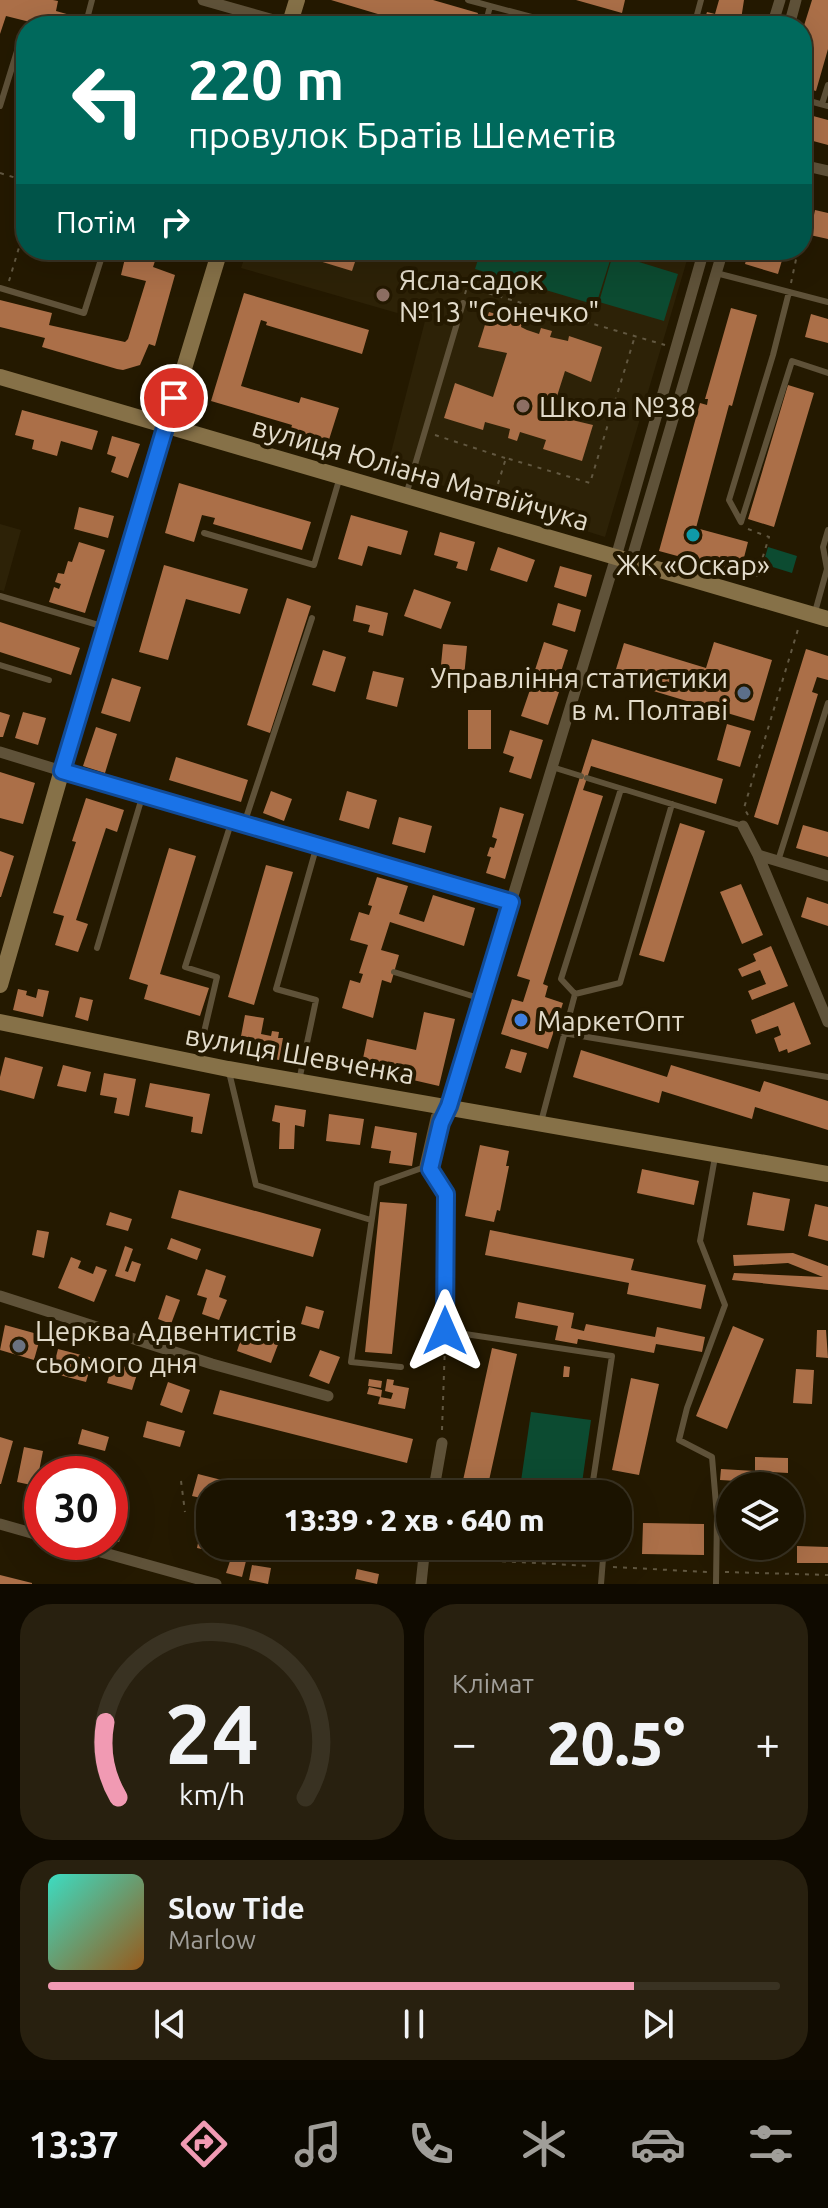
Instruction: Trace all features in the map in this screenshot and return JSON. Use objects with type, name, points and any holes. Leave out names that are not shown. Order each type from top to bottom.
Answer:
[{"type":"street","points":[[203,0],[259,16]]},
{"type":"street","points":[[0,985],[217,260]]},
{"type":"street","points":[[624,559],[701,260]]},
{"type":"street","points":[[445,1331],[446,1194],[430,1169],[441,1123],[449,1106],[552,767],[624,559],[720,260]]},
{"type":"street","name":"вулиця Юліана Матвійчука","points":[[0,377],[821,617]]},
{"type":"street","points":[[0,752],[62,771]]},
{"type":"street","points":[[743,826],[828,1022]]},
{"type":"street","points":[[758,855],[828,876]]},
{"type":"street","name":"вулиця Шевченка","points":[[0,1022],[228,1069],[828,1174]]},
{"type":"street","points":[[0,1296],[212,1364],[328,1396]]},
{"type":"street","points":[[435,1480],[442,1443]]},
{"type":"street","points":[[0,1524],[24,1531]]},
{"type":"street","points":[[128,1560],[216,1584]]},
{"type":"street","points":[[421,1584],[424,1560]]},
{"type":"lane","points":[[468,0],[528,16]]},
{"type":"lane","points":[[488,16],[490,6]]},
{"type":"lane","points":[[0,106],[16,54]]},
{"type":"lane","points":[[825,105],[828,85]]},
{"type":"lane","points":[[3,300],[3,289],[84,313],[101,260]]},
{"type":"lane","points":[[716,273],[828,302]]},
{"type":"lane","points":[[741,522],[729,500],[789,292]]},
{"type":"lane","points":[[406,495],[463,303]]},
{"type":"lane","points":[[741,522],[792,361],[828,373]]},
{"type":"lane","points":[[759,403],[777,408]]},
{"type":"lane","points":[[204,533],[314,565],[340,476]]},
{"type":"lane","points":[[821,617],[827,569],[823,547],[828,530]]},
{"type":"lane","points":[[0,596],[105,627]]},
{"type":"lane","points":[[244,824],[312,618]]},
{"type":"lane","points":[[0,665],[49,680]]},
{"type":"lane","points":[[778,861],[828,703]]},
{"type":"lane","points":[[552,767],[743,826]]},
{"type":"lane","points":[[62,771],[511,902]]},
{"type":"lane","points":[[575,994],[561,979],[621,789]]},
{"type":"lane","points":[[97,948],[143,794]]},
{"type":"lane","points":[[575,994],[620,983],[672,804]]},
{"type":"lane","points":[[197,1062],[217,977],[185,967],[232,820]]},
{"type":"lane","points":[[299,1081],[316,1000],[276,989],[317,845]]},
{"type":"lane","points":[[394,972],[482,999]]},
{"type":"lane","points":[[541,1122],[575,994]]},
{"type":"lane","points":[[563,1033],[828,1077]]},
{"type":"lane","points":[[228,1069],[256,1185],[371,1220]]},
{"type":"lane","points":[[401,1367],[351,1362],[377,1184],[422,1168],[434,1116],[449,1106]]},
{"type":"lane","points":[[715,1153],[700,1241],[725,1305],[687,1408],[679,1440],[712,1457],[717,1516],[716,1584]]},
{"type":"lane","points":[[445,1331],[612,1356],[593,1480]]},
{"type":"lane","points":[[601,1584],[603,1560]]},
{"type":"path","points":[[3,289],[16,252]]},
{"type":"path","points":[[789,292],[796,260]]},
{"type":"path","points":[[463,303],[467,287],[666,345]]},
{"type":"path","points":[[425,432],[590,483],[635,336]]},
{"type":"path","points":[[492,504],[506,458]]},
{"type":"path","points":[[741,522],[743,527],[769,537],[755,583]]},
{"type":"path","points":[[744,808],[799,625]]},
{"type":"path","points":[[442,1443],[445,1331]]},
{"type":"path","points":[[181,1481],[185,1512]]},
{"type":"path","points":[[478,1560],[828,1575]]},
{"type":"shaded area","name":"Школа №38","points":[[244,260],[687,260],[605,537],[387,468],[425,321],[241,268]]},
{"type":"shaded area","points":[[0,524],[21,530],[4,591],[0,590]]},
{"type":"green space","points":[[478,260],[610,260],[596,305],[475,269]]},
{"type":"green space","points":[[611,260],[632,260],[678,274],[664,321],[599,302]]},
{"type":"green space","points":[[768,547],[797,556],[792,573],[763,564]]},
{"type":"green space","points":[[531,1412],[591,1420],[582,1480],[521,1480]]},
{"type":"building","points":[[0,0],[58,1],[56,11],[74,16],[16,16],[16,18],[6,16],[0,34]]},
{"type":"building","points":[[331,0],[433,0],[478,13],[477,16],[385,16]]},
{"type":"building","points":[[576,0],[625,0],[622,13]]},
{"type":"building","points":[[719,0],[744,0],[742,16],[706,16],[707,12],[715,14]]},
{"type":"building","points":[[812,0],[828,0],[828,49],[816,91],[812,90],[812,16],[807,16]]},
{"type":"building","points":[[812,116],[828,120],[828,145],[812,141]]},
{"type":"building","points":[[815,210],[828,213],[828,239],[812,235]]},
{"type":"building","points":[[125,260],[155,260],[153,267],[175,275],[155,346],[149,344],[140,365],[117,369],[42,347],[45,338],[0,327],[0,300],[52,313],[49,325],[125,342],[146,281],[121,275]]},
{"type":"building","points":[[316,260],[356,260],[352,271]]},
{"type":"building","points":[[746,260],[782,260],[778,274],[745,264]]},
{"type":"building","points":[[244,293],[369,330],[362,354],[266,325],[267,322],[261,320],[241,386],[299,403],[301,397],[339,408],[327,446],[289,435],[292,425],[211,401]]},
{"type":"building","points":[[731,308],[757,315],[696,528],[748,542],[740,573],[659,551],[700,403],[707,405],[708,399],[705,399]]},
{"type":"building","points":[[489,312],[522,322],[521,327],[539,334],[541,328],[552,331],[550,337],[568,341],[569,336],[602,347],[591,382],[565,371],[551,415],[593,425],[582,461],[543,449],[546,440],[520,432],[517,441],[508,438],[510,429],[485,422],[483,430],[444,418],[455,383],[493,397],[507,353],[478,347]]},
{"type":"building","points":[[811,314],[828,319],[828,343],[805,337]]},
{"type":"building","points":[[788,385],[814,393],[774,527],[748,519]]},
{"type":"building","points":[[22,410],[98,431],[92,450],[61,441],[57,456],[32,449],[34,440],[15,435]]},
{"type":"building","points":[[112,436],[140,444],[128,478],[111,472],[116,457],[107,454]]},
{"type":"building","points":[[179,483],[311,522],[302,550],[213,524],[215,518],[202,515],[194,542],[165,533]]},
{"type":"building","points":[[79,507],[114,516],[108,538],[74,529]]},
{"type":"building","points":[[351,515],[408,531],[401,555],[368,546],[362,566],[338,559]]},
{"type":"building","points":[[440,532],[475,542],[467,571],[456,568],[458,562],[434,555]]},
{"type":"building","points":[[79,542],[105,550],[85,613],[49,602],[54,587],[59,589],[61,584],[55,582],[58,573],[64,574]]},
{"type":"building","points":[[498,547],[535,560],[527,582],[490,570]]},
{"type":"building","points":[[164,565],[248,589],[240,614],[186,599],[168,660],[139,652]]},
{"type":"building","points":[[560,566],[592,575],[586,597],[554,587]]},
{"type":"building","points":[[414,589],[451,602],[441,629],[404,616]]},
{"type":"building","points":[[287,598],[311,606],[270,733],[247,725]]},
{"type":"building","points":[[558,603],[581,610],[575,632],[552,625]]},
{"type":"building","points":[[356,605],[388,613],[383,636],[368,632],[370,625],[353,621]]},
{"type":"building","points":[[0,622],[80,648],[71,675],[0,652]]},
{"type":"building","points":[[544,642],[568,650],[559,678],[535,670]]},
{"type":"building","points":[[714,642],[772,660],[754,721],[613,679],[624,643],[706,668]]},
{"type":"building","points":[[443,644],[467,646],[464,677],[440,675]]},
{"type":"building","points":[[806,649],[828,656],[828,680],[817,677],[812,692],[818,694],[778,825],[754,817]]},
{"type":"building","points":[[323,650],[346,657],[335,692],[312,685]]},
{"type":"building","points":[[373,671],[404,678],[397,707],[366,699]]},
{"type":"building","points":[[112,678],[141,687],[130,722],[101,713]]},
{"type":"building","points":[[532,684],[559,692],[548,725],[521,716]]},
{"type":"building","points":[[468,710],[491,710],[491,749],[468,749]]},
{"type":"building","points":[[0,712],[10,715],[3,737],[0,737]]},
{"type":"building","points":[[23,712],[46,718],[38,745],[15,738]]},
{"type":"building","points":[[727,724],[751,731],[740,767],[717,760]]},
{"type":"building","points":[[96,727],[117,734],[105,773],[83,766]]},
{"type":"building","points":[[510,730],[543,740],[531,779],[509,772],[514,757],[503,753]]},
{"type":"building","points":[[592,739],[723,779],[716,804],[591,766],[583,790],[603,796],[543,984],[548,986],[545,997],[563,1003],[548,1049],[501,1034],[512,999],[523,1002],[530,980],[517,976]]},
{"type":"building","points":[[176,757],[248,780],[241,802],[169,780]]},
{"type":"building","points":[[0,772],[35,783],[23,824],[0,818]]},
{"type":"building","points":[[271,791],[292,799],[284,821],[263,813]]},
{"type":"building","points":[[347,791],[377,800],[369,829],[339,820]]},
{"type":"building","points":[[86,798],[124,810],[117,832],[106,828],[76,920],[88,924],[78,952],[55,945],[64,916],[53,913],[76,842],[72,841]]},
{"type":"building","points":[[500,807],[524,814],[505,879],[486,873],[491,857],[487,856],[497,839],[492,837]]},
{"type":"building","points":[[399,817],[432,826],[425,853],[392,844]]},
{"type":"building","points":[[680,823],[705,831],[664,962],[639,955]]},
{"type":"building","points":[[803,825],[828,832],[828,857],[796,848]]},
{"type":"building","points":[[169,848],[196,856],[160,974],[209,988],[200,1016],[144,999],[148,985],[129,979]]},
{"type":"building","points":[[0,851],[14,856],[1,897],[0,897]]},
{"type":"building","points":[[266,865],[293,872],[254,1005],[228,997]]},
{"type":"building","points":[[377,877],[408,886],[399,914],[424,922],[433,895],[475,908],[464,946],[390,922],[381,950],[399,955],[391,983],[382,980],[373,1018],[342,1008],[350,980],[360,983],[363,974],[359,973],[368,945],[350,940],[359,912],[369,915],[372,906],[368,905]]},
{"type":"building","points":[[741,884],[763,935],[742,944],[720,892]]},
{"type":"building","points":[[807,897],[828,904],[828,926],[801,917]]},
{"type":"building","points":[[771,946],[788,986],[752,1000],[748,991],[766,984],[760,970],[742,977],[738,969],[756,961],[753,954]]},
{"type":"building","points":[[18,989],[36,998],[38,989],[49,991],[43,1017],[13,1010]]},
{"type":"building","points":[[80,997],[93,1000],[88,1021],[75,1017]]},
{"type":"building","points":[[794,1002],[811,1044],[788,1053],[787,1049],[779,1052],[774,1038],[781,1035],[778,1026],[756,1034],[751,1020]]},
{"type":"building","points":[[424,1012],[455,1019],[439,1086],[361,1068],[367,1039],[416,1050]]},
{"type":"building","points":[[245,1015],[264,1018],[261,1034],[271,1036],[272,1031],[279,1032],[278,1038],[283,1038],[279,1060],[238,1052]]},
{"type":"building","points":[[511,1049],[527,1053],[521,1073],[505,1068]]},
{"type":"building","points":[[581,1050],[667,1077],[671,1065],[760,1092],[764,1081],[828,1101],[828,1130],[755,1107],[752,1119],[662,1091],[659,1103],[573,1077]]},
{"type":"building","points":[[5,1057],[43,1067],[34,1099],[0,1090]]},
{"type":"building","points":[[63,1065],[91,1072],[86,1092],[57,1086]]},
{"type":"building","points":[[104,1073],[136,1079],[129,1116],[114,1113],[117,1098],[100,1095]]},
{"type":"building","points":[[150,1083],[210,1094],[202,1134],[191,1132],[193,1117],[145,1107]]},
{"type":"building","points":[[275,1105],[306,1110],[304,1127],[295,1125],[294,1149],[279,1149],[280,1123],[272,1121]]},
{"type":"building","points":[[329,1114],[364,1119],[360,1145],[326,1141]]},
{"type":"building","points":[[375,1126],[417,1133],[412,1166],[389,1163],[391,1151],[371,1148]]},
{"type":"building","points":[[480,1145],[509,1151],[500,1211],[497,1210],[494,1222],[465,1216]]},
{"type":"building","points":[[642,1169],[699,1181],[694,1205],[637,1193]]},
{"type":"building","points":[[179,1190],[321,1229],[313,1257],[171,1218]]},
{"type":"building","points":[[753,1192],[790,1199],[784,1231],[747,1225]]},
{"type":"building","points":[[380,1202],[407,1204],[392,1354],[365,1352]]},
{"type":"building","points":[[815,1204],[828,1207],[828,1241],[808,1236]]},
{"type":"building","points":[[110,1212],[132,1219],[128,1231],[106,1225]]},
{"type":"building","points":[[37,1230],[49,1232],[44,1258],[32,1255]]},
{"type":"building","points":[[490,1230],[634,1259],[631,1270],[706,1285],[701,1309],[627,1294],[629,1283],[485,1255]]},
{"type":"building","points":[[171,1238],[201,1249],[197,1260],[167,1249]]},
{"type":"building","points":[[125,1246],[133,1249],[125,1271],[128,1272],[132,1261],[141,1264],[135,1282],[115,1276]]},
{"type":"building","points":[[793,1253],[828,1266],[828,1290],[732,1280],[734,1273],[823,1277],[788,1263],[734,1266],[733,1255]]},
{"type":"building","points":[[71,1257],[81,1261],[78,1268],[93,1274],[96,1266],[107,1270],[94,1302],[58,1288]]},
{"type":"building","points":[[206,1269],[226,1276],[219,1297],[227,1300],[219,1320],[202,1314],[207,1298],[197,1295]]},
{"type":"building","points":[[166,1295],[180,1300],[171,1324],[158,1319]]},
{"type":"building","points":[[518,1302],[574,1313],[571,1328],[584,1331],[586,1324],[655,1337],[657,1327],[705,1337],[702,1352],[656,1344],[654,1353],[578,1339],[577,1344],[555,1340],[558,1326],[515,1318]]},
{"type":"building","points":[[306,1306],[324,1311],[319,1329],[301,1324]]},
{"type":"building","name":"Церква Адвентистів сьомого дня","points":[[5,1325],[41,1335],[34,1360],[0,1350]]},
{"type":"building","points":[[733,1326],[764,1339],[727,1429],[696,1416]]},
{"type":"building","points":[[244,1330],[279,1342],[271,1363],[237,1351]]},
{"type":"building","points":[[817,1330],[826,1330],[828,1358],[816,1357]]},
{"type":"building","points":[[492,1348],[517,1354],[489,1480],[463,1480]]},
{"type":"building","points":[[58,1349],[93,1358],[86,1382],[52,1373]]},
{"type":"building","points":[[320,1350],[340,1357],[329,1384],[309,1376]]},
{"type":"building","points":[[113,1363],[138,1371],[132,1390],[107,1383]]},
{"type":"building","points":[[564,1366],[570,1367],[569,1377],[563,1377]]},
{"type":"building","points":[[796,1369],[814,1370],[812,1404],[793,1403]]},
{"type":"building","points":[[631,1378],[659,1384],[639,1475],[612,1470]]},
{"type":"building","points":[[369,1379],[382,1381],[381,1388],[368,1386]]},
{"type":"building","points":[[387,1379],[394,1380],[393,1385],[409,1388],[405,1409],[378,1404],[380,1397],[391,1399],[393,1393],[385,1391]]},
{"type":"building","points":[[168,1382],[190,1390],[182,1413],[160,1405]]},
{"type":"building","points":[[369,1387],[382,1390],[381,1397],[367,1394]]},
{"type":"building","points":[[220,1390],[413,1439],[407,1463],[213,1414]]},
{"type":"building","points":[[147,1421],[185,1431],[180,1447],[143,1437]]},
{"type":"building","points":[[82,1429],[109,1437],[105,1451],[78,1444]]},
{"type":"building","points":[[0,1437],[13,1441],[1,1484],[0,1484]]},
{"type":"building","points":[[24,1447],[43,1451],[42,1456],[24,1456],[24,1483],[17,1482]]},
{"type":"building","points":[[755,1457],[788,1458],[788,1472],[755,1471]]},
{"type":"building","points":[[721,1469],[755,1471],[755,1472],[721,1472]]},
{"type":"building","points":[[198,1474],[222,1480],[196,1480]]},
{"type":"building","points":[[643,1523],[704,1524],[704,1555],[642,1554]]},
{"type":"building","points":[[804,1546],[828,1547],[828,1563],[797,1563],[797,1560],[804,1560]]},
{"type":"building","points":[[230,1560],[246,1561],[242,1577],[226,1573]]},
{"type":"building","points":[[252,1565],[271,1568],[268,1584],[249,1580]]},
{"type":"building","points":[[357,1569],[379,1574],[377,1584],[355,1579]]},
{"type":"building","points":[[0,1575],[32,1583],[32,1584],[0,1584]]},
{"type":"place","name":"Ясла-садок №13 \"Сонечко\"","points":[[383,295]]},
{"type":"place","name":"Школа №38","points":[[523,406]]},
{"type":"place","name":"ЖК «Оскар»","points":[[693,535]]},
{"type":"place","name":"Управління статистики в м. Полтаві","points":[[744,693]]},
{"type":"place","name":"МаркетОпт","points":[[521,1020]]},
{"type":"place","name":"Церква Адвентистів сьомого дня","points":[[19,1346]]},
{"type":"route","points":[[174,398],[62,771],[511,902],[449,1106],[441,1123],[430,1169],[446,1194],[445,1331]]}]
